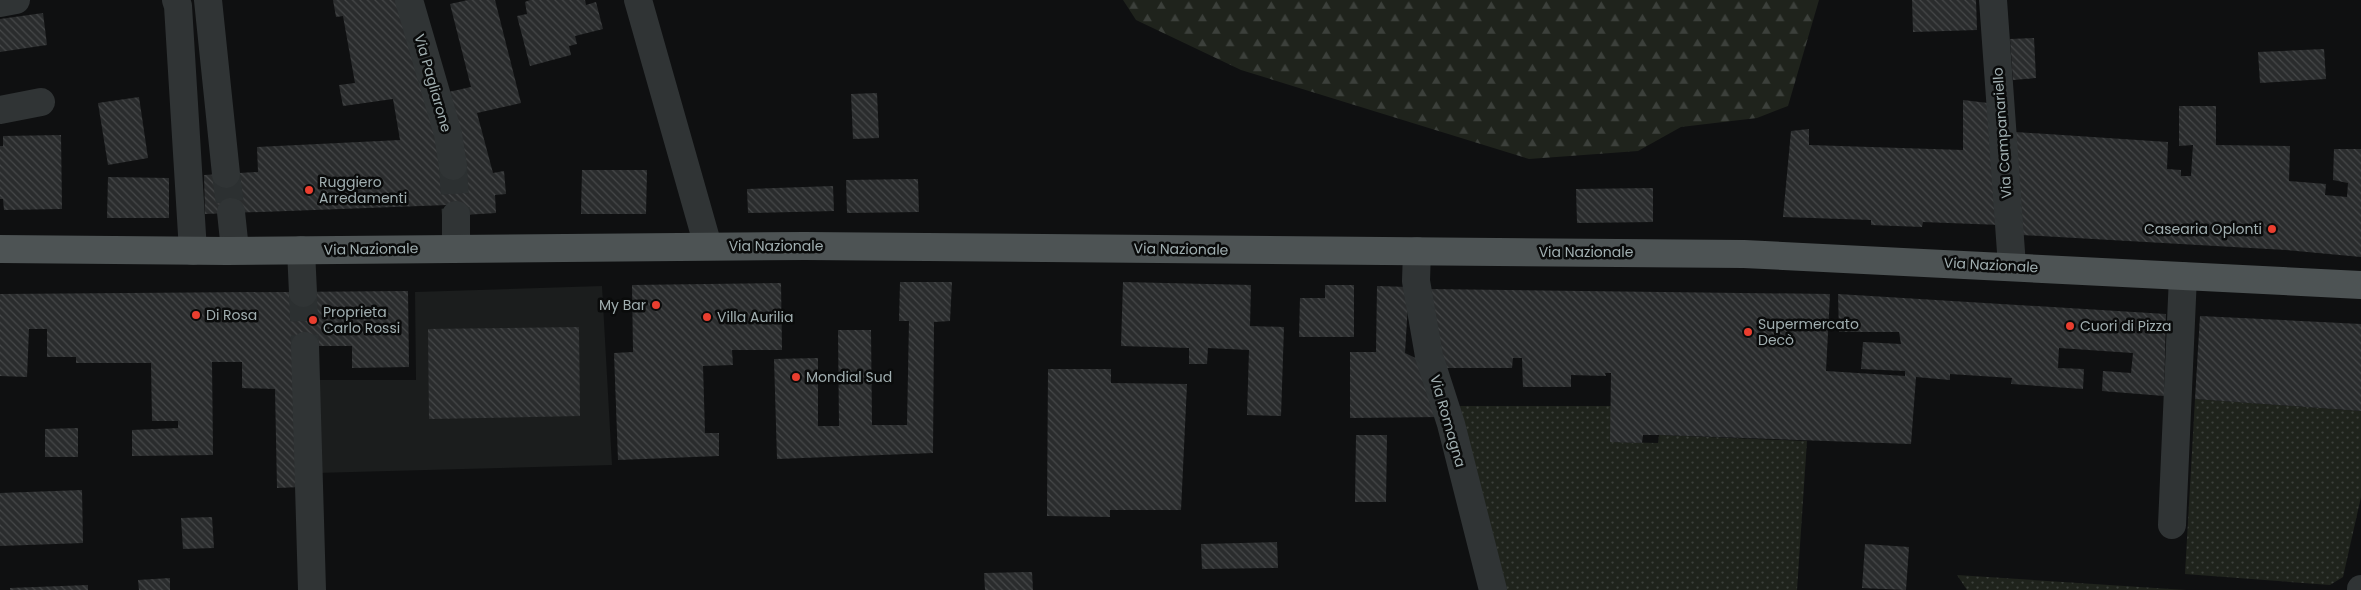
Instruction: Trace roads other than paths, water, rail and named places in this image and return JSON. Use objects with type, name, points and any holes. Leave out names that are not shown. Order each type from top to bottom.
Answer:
[{"type":"main road","name":"Via Nazionale","points":[[0,249],[193,251],[708,246],[1744,254],[2361,285]]},
{"type":"street","points":[[0,3],[16,0]]},
{"type":"street","points":[[176,0],[178,6],[193,251]]},
{"type":"street","points":[[208,0],[226,174]]},
{"type":"street","name":"Via Pagliarone","points":[[409,0],[448,134],[452,166]]},
{"type":"street","points":[[638,0],[708,246]]},
{"type":"street","name":"Via Campanariello","points":[[1993,0],[2012,266]]},
{"type":"street","points":[[0,110],[41,102]]},
{"type":"street","points":[[231,212],[235,250]]},
{"type":"street","points":[[456,215],[456,248]]},
{"type":"street","points":[[301,250],[303,293]]},
{"type":"street","name":"Via Romagna","points":[[1417,251],[1416,281],[1429,356],[1451,424],[1493,590]]},
{"type":"street","points":[[2172,525],[2183,276]]},
{"type":"street","points":[[305,346],[312,590]]},
{"type":"tunnel","points":[[453,166],[456,215]]},
{"type":"tunnel","points":[[226,174],[231,212]]},
{"type":"tunnel","points":[[303,293],[305,346]]},
{"type":"place","name":"Ruggiero Arredamenti","points":[[309,190]]},
{"type":"place","name":"Casearia Oplonti","points":[[2272,229]]},
{"type":"place","name":"My Bar","points":[[656,305]]},
{"type":"place","name":"Di Rosa","points":[[196,315]]},
{"type":"place","name":"Villa Aurilia","points":[[707,317]]},
{"type":"place","name":"Proprieta Carlo Rossi","points":[[313,320]]},
{"type":"place","name":"Cuori di Pizza","points":[[2070,326]]},
{"type":"place","name":"Supermercato Decò","points":[[1748,332]]},
{"type":"place","name":"Mondial Sud","points":[[796,377]]}]
